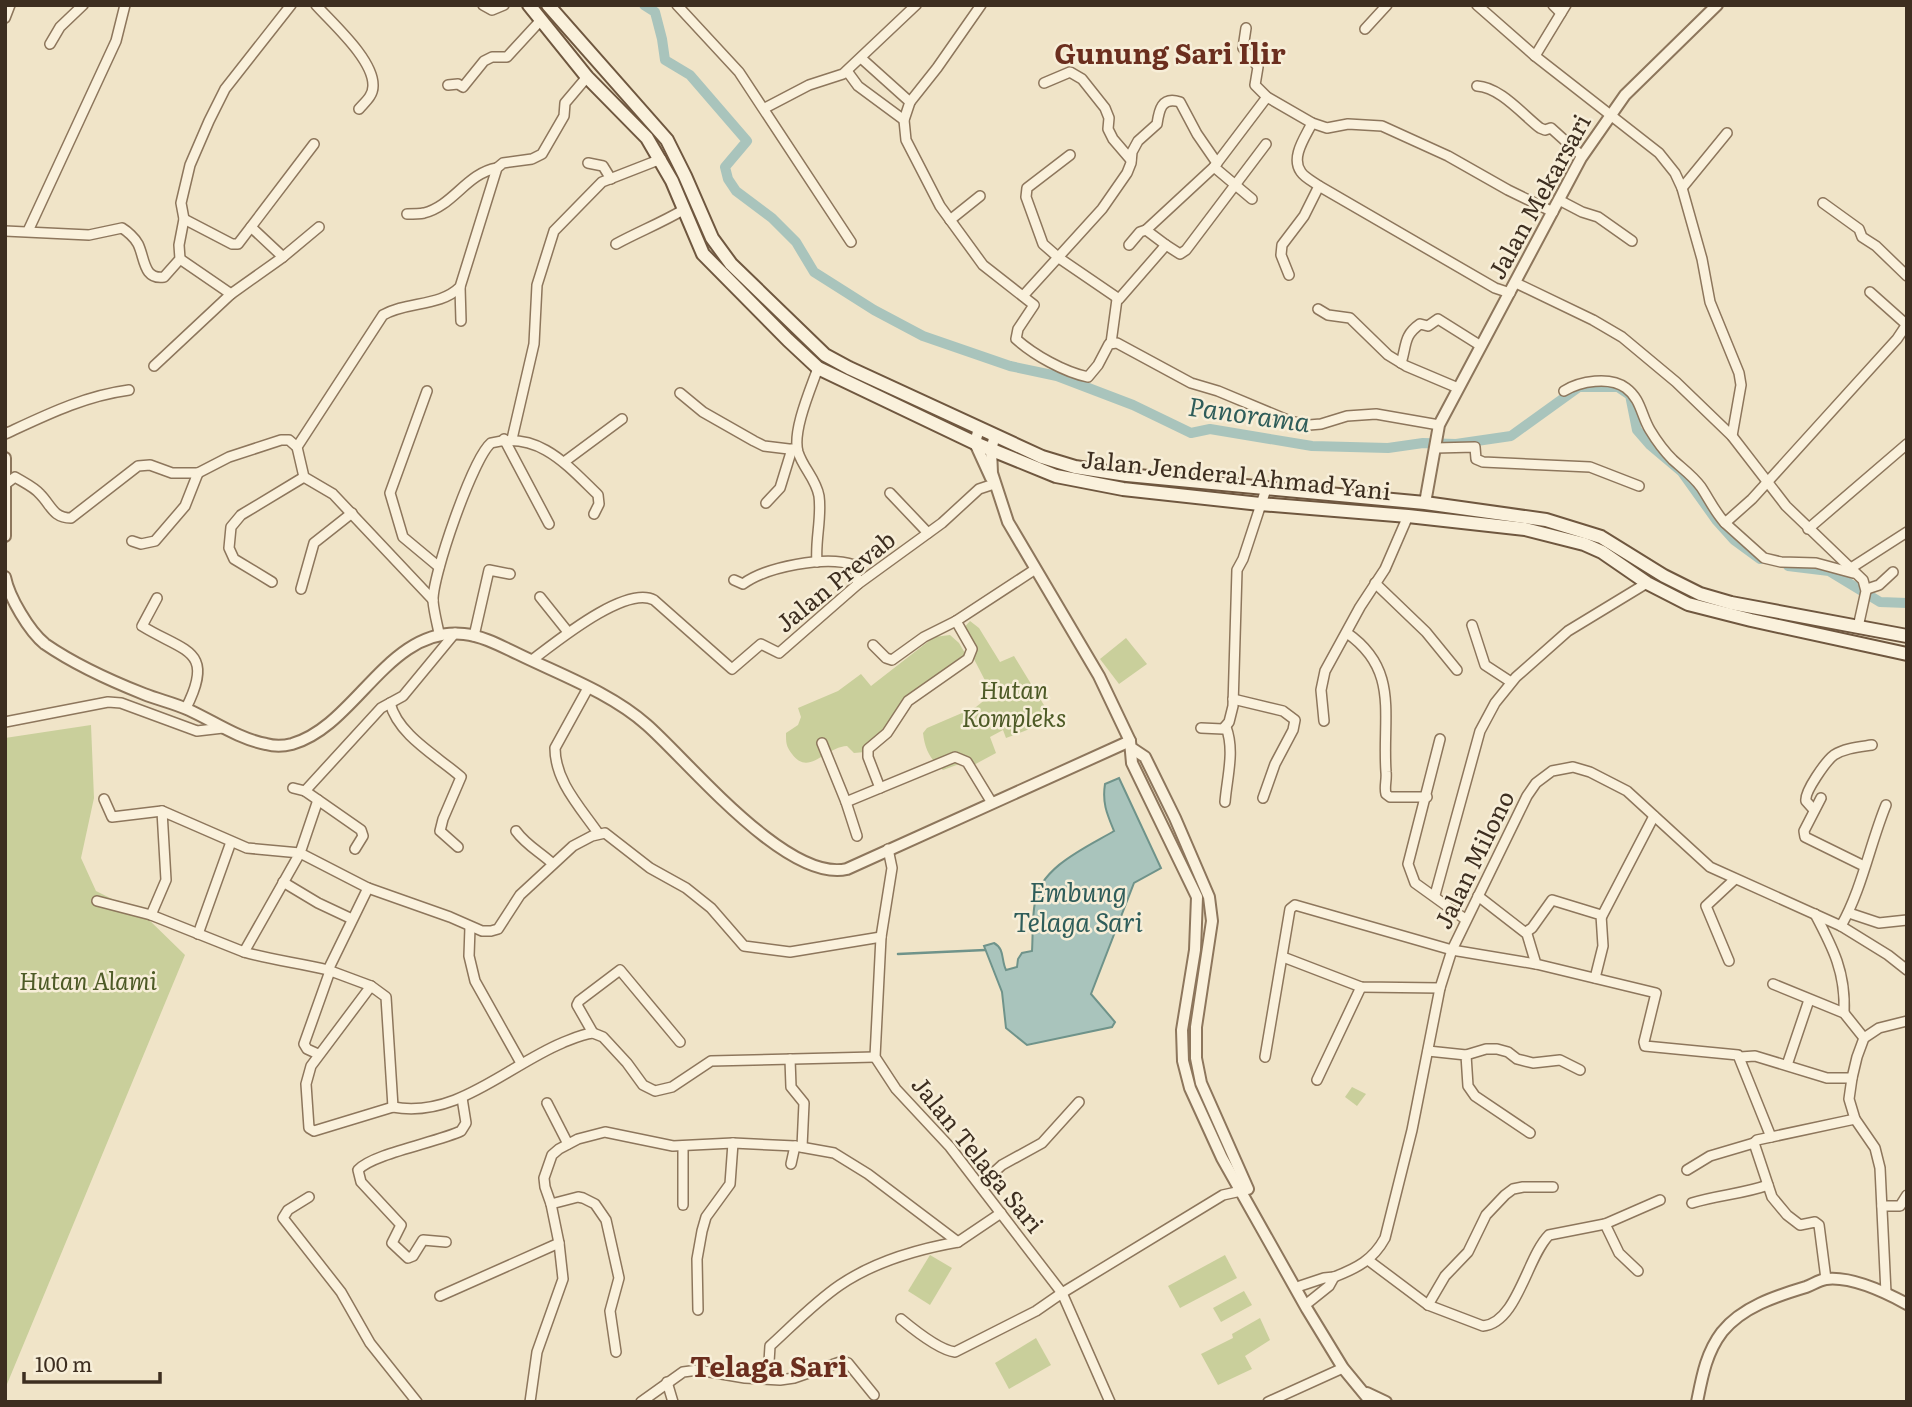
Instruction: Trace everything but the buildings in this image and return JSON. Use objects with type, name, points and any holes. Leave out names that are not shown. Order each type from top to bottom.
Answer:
[{"type":"main road","name":"Jalan Jenderal Ahmad Yani","points":[[529,5],[587,77],[648,138],[661,159],[703,254],[818,368],[975,443],[1056,476],[1123,489],[1525,529],[1584,544],[1618,561],[1647,583],[1702,608],[1907,653]]},
{"type":"main road","name":"Jalan Jenderal Ahmad Yani","points":[[550,7],[667,140],[712,238],[731,264],[825,355],[979,428],[1042,457],[1075,467],[1127,475],[1425,503],[1534,517],[1579,528],[1601,537],[1664,576],[1700,594],[1731,603],[1907,636]]},
{"type":"main road","points":[[541,20],[550,7]]},
{"type":"street","points":[[5,18],[10,5]]},
{"type":"street","points":[[50,44],[60,27],[83,5]]},
{"type":"street","points":[[29,231],[116,41],[125,5]]},
{"type":"street","points":[[5,230],[89,235],[111,229],[125,229],[138,244],[144,266],[158,278],[171,272],[180,259],[179,245],[184,219],[181,202],[190,165],[225,89],[291,5]]},
{"type":"street","points":[[316,5],[368,66],[373,89],[359,109]]},
{"type":"street","points":[[483,5],[492,10],[504,5]]},
{"type":"street","points":[[677,5],[739,72],[851,242]]},
{"type":"street","points":[[765,108],[809,85],[829,80],[847,71],[916,5]]},
{"type":"street","points":[[981,5],[910,102],[904,120],[906,140],[950,220],[983,265],[1034,305],[1018,330],[1016,339],[1027,348],[1078,375],[1088,377],[1098,365],[1104,349],[1111,343],[1117,343],[1191,383],[1218,391],[1290,421],[1309,425],[1347,416],[1376,414],[1437,438],[1475,447],[1477,460],[1491,463],[1590,467],[1639,485]]},
{"type":"street","points":[[1365,29],[1387,5]]},
{"type":"street","points":[[1477,5],[1535,56],[1659,153],[1675,173],[1682,188],[1704,266],[1710,302],[1739,373],[1741,385],[1732,436]]},
{"type":"street","points":[[1535,56],[1563,9],[1553,5]]},
{"type":"street","name":"Jalan Mekarsari","points":[[1425,503],[1437,438],[1458,388],[1582,156],[1625,96],[1717,5]]},
{"type":"street","points":[[448,86],[464,86],[484,61],[492,57],[507,57],[541,20]]},
{"type":"street","points":[[1246,28],[1243,48],[1258,66],[1255,85],[1267,97],[1326,128],[1348,124],[1382,126],[1448,156],[1553,212]]},
{"type":"street","points":[[861,58],[910,102]]},
{"type":"street","points":[[847,71],[859,86],[904,120]]},
{"type":"street","points":[[1044,83],[1070,72],[1082,79],[1108,114],[1108,129],[1113,139],[1131,160]]},
{"type":"street","points":[[407,214],[424,213],[434,209],[473,178],[503,163],[542,155],[564,116],[565,103],[587,77]]},
{"type":"street","points":[[1477,86],[1506,99],[1540,128],[1551,128],[1582,156]]},
{"type":"street","points":[[1129,245],[1140,232],[1146,230],[1216,165],[1267,97]]},
{"type":"street","points":[[1023,296],[1102,209],[1127,173],[1138,141],[1157,124],[1160,108],[1173,101],[1180,103],[1216,165],[1252,199]]},
{"type":"street","points":[[1312,123],[1298,152],[1298,166],[1302,173],[1319,186],[1495,288],[1513,288],[1592,320],[1622,337],[1676,382],[1732,436],[1786,506],[1854,571],[1867,590],[1858,626]]},
{"type":"street","points":[[1682,188],[1727,133]]},
{"type":"street","points":[[184,219],[238,244],[314,144]]},
{"type":"street","points":[[1146,230],[1180,254],[1186,250],[1266,144]]},
{"type":"street","points":[[1070,155],[1027,188],[1038,235],[1043,244],[1059,258],[1117,299]]},
{"type":"street","points":[[549,524],[508,439],[534,344],[537,285],[553,234],[600,184],[661,159]]},
{"type":"street","points":[[587,163],[603,166],[611,179]]},
{"type":"street","points":[[461,321],[460,287],[497,168]]},
{"type":"street","points":[[1289,275],[1281,255],[1282,245],[1304,216],[1319,186]]},
{"type":"street","points":[[950,220],[980,197]]},
{"type":"street","points":[[1559,200],[1598,217],[1632,241]]},
{"type":"street","points":[[1823,203],[1858,229],[1862,237],[1876,246],[1907,276]]},
{"type":"street","points":[[616,244],[683,210]]},
{"type":"street","points":[[251,227],[282,257]]},
{"type":"street","points":[[154,366],[231,294],[319,227]]},
{"type":"street","points":[[1111,343],[1117,299],[1166,245]]},
{"type":"street","points":[[180,259],[231,294]]},
{"type":"street","points":[[297,447],[383,315],[407,305],[443,298],[460,287]]},
{"type":"street","points":[[1725,523],[1752,499],[1767,479],[1907,325],[1870,292]]},
{"type":"street","points":[[1318,309],[1328,315],[1353,320],[1388,355],[1458,388]]},
{"type":"street","points":[[1401,363],[1404,343],[1412,330],[1420,324],[1428,326],[1438,319],[1480,346]]},
{"type":"street","points":[[766,503],[780,488],[795,450],[818,368]]},
{"type":"street","points":[[1564,391],[1588,382],[1609,382],[1624,386],[1637,399],[1649,428],[1672,460],[1686,470],[1725,523],[1764,558],[1781,562],[1816,563],[1854,571],[1907,532]]},
{"type":"street","points":[[5,434],[80,400],[103,393],[129,390]]},
{"type":"street","points":[[427,391],[390,493],[402,537],[439,567]]},
{"type":"street","points":[[680,393],[703,412],[764,446],[795,450],[813,478],[819,496],[817,562]]},
{"type":"street","points":[[564,462],[622,419]]},
{"type":"street","points":[[979,428],[975,443],[1008,523],[1099,676],[1131,745],[1132,763],[1197,897],[1195,950],[1182,1030],[1183,1061],[1190,1088],[1222,1158],[1303,1295],[1366,1394]]},
{"type":"street","points":[[994,484],[991,450],[995,435]]},
{"type":"street","points":[[439,634],[433,600],[439,567],[483,451],[491,443],[508,439],[535,444],[564,462],[598,495],[599,504],[594,514]]},
{"type":"street","points":[[7,482],[15,477],[40,493],[55,514],[62,518],[71,518],[138,466],[198,473],[229,457],[281,440],[289,440],[297,447],[304,477],[333,494],[433,600]]},
{"type":"street","points":[[1808,529],[1907,444]]},
{"type":"street","points":[[5,458],[5,536]]},
{"type":"street","points":[[132,541],[141,544],[155,541],[185,506],[198,473]]},
{"type":"street","points":[[272,582],[234,559],[229,548],[231,527],[241,515],[304,477]]},
{"type":"street","name":"Jalan Prevab","points":[[532,660],[568,632],[608,608],[649,597],[732,670],[761,644],[779,653],[858,584],[928,533],[979,489],[994,484]]},
{"type":"street","points":[[1225,802],[1231,756],[1226,727],[1233,699],[1237,570],[1266,489]]},
{"type":"street","points":[[890,493],[928,533]]},
{"type":"street","points":[[301,589],[314,543],[352,513]]},
{"type":"street","points":[[1324,721],[1321,690],[1325,671],[1385,569],[1408,516]]},
{"type":"street","points":[[734,580],[743,584],[759,575],[804,562],[817,562],[854,565],[858,584]]},
{"type":"street","points":[[474,636],[489,570],[510,574]]},
{"type":"street","points":[[873,645],[886,658],[892,660],[923,636],[956,621],[1034,570]]},
{"type":"street","points":[[1867,590],[1879,585],[1893,572]]},
{"type":"street","points":[[5,577],[8,591],[43,642],[72,660],[142,693],[186,708],[266,744],[288,745],[312,737],[339,714],[374,676],[400,656],[439,634],[474,636],[496,643],[626,709],[647,725],[733,810],[786,853],[826,868],[843,870],[992,803],[1131,745]]},
{"type":"street","points":[[1375,583],[1426,632],[1457,670]]},
{"type":"street","points":[[1435,895],[1480,732],[1495,703],[1511,682],[1568,631],[1647,583]]},
{"type":"street","points":[[540,597],[568,632]]},
{"type":"street","points":[[157,598],[142,626],[188,650],[197,662],[195,691],[186,708]]},
{"type":"street","points":[[880,788],[867,750],[887,733],[908,701],[968,659],[972,649],[956,621]]},
{"type":"street","points":[[1472,625],[1485,665],[1511,682]]},
{"type":"street","points":[[305,791],[381,708],[403,695],[455,633]]},
{"type":"street","points":[[1347,633],[1370,652],[1382,676],[1387,775],[1385,792],[1393,797],[1427,797]]},
{"type":"street","points":[[588,688],[555,748],[555,755],[556,766],[565,786],[598,833]]},
{"type":"street","points":[[1233,699],[1283,711],[1290,714],[1294,720],[1293,730],[1275,764],[1263,798]]},
{"type":"street","points":[[5,722],[108,702],[121,703],[198,731],[225,727]]},
{"type":"street","points":[[390,703],[393,713],[406,729],[432,755],[461,778],[440,831],[458,847]]},
{"type":"street","points":[[1202,728],[1226,727]]},
{"type":"street","points":[[1440,739],[1408,864],[1415,883],[1465,919]]},
{"type":"street","points":[[822,743],[857,836]]},
{"type":"street","points":[[1131,745],[1145,757],[1209,897],[1212,921],[1196,1027],[1196,1058],[1201,1083],[1244,1183],[1342,1368],[1366,1394],[1385,1402]]},
{"type":"street","points":[[1814,810],[1806,801],[1806,793],[1832,756],[1848,749],[1872,745]]},
{"type":"street","points":[[846,802],[958,757],[967,762],[992,803]]},
{"type":"street","name":"Jalan Milono","points":[[1335,1278],[1368,1260],[1378,1251],[1385,1238],[1412,1130],[1440,988],[1452,950],[1527,796],[1536,783],[1552,771],[1573,767],[1590,772],[1627,791],[1710,867],[1841,926],[1907,970]]},
{"type":"street","points":[[293,788],[305,791],[361,830],[363,836],[355,849]]},
{"type":"street","points":[[1821,798],[1804,831],[1805,837],[1864,866]]},
{"type":"street","points":[[104,799],[112,817],[162,811],[247,848],[300,853],[368,888],[482,931],[498,929],[520,895],[573,846],[598,833],[605,833],[650,869],[686,888],[711,908],[744,946],[790,952],[881,937]]},
{"type":"street","points":[[244,952],[300,853],[317,800]]},
{"type":"street","points":[[1841,926],[1849,913],[1886,805]]},
{"type":"street","points":[[151,915],[166,875],[162,811]]},
{"type":"street","points":[[1595,978],[1603,946],[1602,916],[1654,817]]},
{"type":"street","points":[[516,831],[526,845],[538,850],[553,864]]},
{"type":"street","points":[[198,934],[231,842]]},
{"type":"street","points":[[680,1042],[620,970],[577,1005],[593,1032],[603,1037],[643,1085],[655,1091],[672,1087],[711,1061],[875,1057],[881,937],[892,868],[888,849]]},
{"type":"street","points":[[1729,961],[1706,906],[1735,879]]},
{"type":"street","points":[[283,882],[352,919]]},
{"type":"street","points":[[318,1054],[307,1049],[304,1044],[329,971],[368,888]]},
{"type":"street","points":[[1478,896],[1525,932],[1536,964]]},
{"type":"street","points":[[1525,932],[1532,928],[1552,900],[1602,916]]},
{"type":"street","points":[[97,901],[151,915],[244,952],[270,960],[292,961],[371,986],[386,997],[393,1107]]},
{"type":"street","points":[[1265,1057],[1290,909],[1297,905],[1452,950],[1536,964],[1656,993],[1645,1046],[1733,1054],[1740,1057],[1755,1056],[1828,1078],[1852,1079]]},
{"type":"street","points":[[1849,913],[1879,923],[1907,920]]},
{"type":"street","points":[[1815,914],[1837,957],[1844,985],[1844,1013]]},
{"type":"street","points":[[470,927],[469,956],[475,981],[521,1063]]},
{"type":"street","points":[[1283,957],[1361,987],[1440,988]]},
{"type":"street","points":[[1773,984],[1844,1013],[1864,1038]]},
{"type":"street","points":[[371,986],[318,1054],[307,1074],[310,1130],[393,1107],[423,1109],[462,1098],[521,1063],[555,1046],[593,1032]]},
{"type":"street","points":[[1317,1080],[1361,987]]},
{"type":"street","points":[[1787,1065],[1809,1000]]},
{"type":"street","points":[[1886,1293],[1880,1168],[1875,1148],[1855,1119],[1849,1099],[1864,1038],[1880,1028],[1907,1021]]},
{"type":"street","points":[[1428,1051],[1466,1055],[1497,1049],[1533,1063],[1560,1059],[1580,1070]]},
{"type":"street","points":[[1466,1055],[1468,1086],[1475,1096],[1530,1133]]},
{"type":"street","name":"Jalan Telaga Sari","points":[[875,1057],[897,1089],[950,1147],[1062,1293],[1110,1402]]},
{"type":"street","points":[[1740,1057],[1772,1137]]},
{"type":"street","points":[[790,1059],[791,1087],[804,1103],[798,1146],[792,1164]]},
{"type":"street","points":[[446,1242],[424,1240],[413,1256],[408,1258],[392,1243],[401,1225],[361,1182],[358,1170],[360,1166],[375,1160],[461,1131],[466,1123],[462,1098]]},
{"type":"street","points":[[980,1185],[1002,1165],[1042,1143],[1079,1102]]},
{"type":"street","points":[[547,1103],[568,1144]]},
{"type":"street","points":[[1687,1170],[1710,1156],[1757,1140],[1855,1119]]},
{"type":"street","points":[[530,1402],[537,1352],[563,1279],[559,1242],[545,1187],[546,1170],[552,1155],[568,1144],[605,1132],[654,1144],[798,1146],[834,1153],[868,1174],[958,1242]]},
{"type":"street","points":[[698,1310],[698,1249],[706,1217],[730,1184],[733,1143]]},
{"type":"street","points":[[1754,1143],[1772,1198],[1787,1215],[1800,1224],[1815,1222],[1819,1225],[1826,1279]]},
{"type":"street","points":[[683,1146],[683,1205]]},
{"type":"street","points":[[1223,1195],[1234,1178]]},
{"type":"street","points":[[1692,1203],[1745,1193],[1768,1185]]},
{"type":"street","points":[[1428,1305],[1445,1276],[1468,1252],[1486,1215],[1505,1195],[1522,1187],[1553,1187]]},
{"type":"street","points":[[901,1319],[921,1336],[955,1352],[1052,1302],[1062,1293],[1223,1195],[1241,1191]]},
{"type":"street","points":[[1882,1206],[1900,1206],[1907,1195]]},
{"type":"street","points":[[309,1197],[288,1210],[283,1218],[341,1292],[370,1343],[417,1402]]},
{"type":"street","points":[[551,1204],[583,1198],[595,1204],[606,1220],[619,1278],[610,1311],[616,1352]]},
{"type":"street","points":[[1368,1260],[1428,1305],[1483,1326],[1495,1324],[1505,1313],[1546,1238],[1555,1233],[1605,1224],[1660,1200]]},
{"type":"street","points":[[768,1378],[770,1346],[839,1286],[860,1273],[927,1248],[958,1242],[1001,1213]]},
{"type":"street","points":[[1605,1224],[1619,1253],[1638,1271]]},
{"type":"street","points":[[440,1296],[559,1242]]},
{"type":"street","points":[[1303,1295],[1324,1278],[1335,1278]]},
{"type":"street","points":[[1303,1295],[1329,1286],[1335,1278]]},
{"type":"street","points":[[1697,1402],[1709,1353],[1723,1331],[1757,1305],[1826,1279],[1860,1284],[1907,1304]]},
{"type":"street","points":[[641,1402],[683,1372],[698,1370],[745,1378],[780,1380],[794,1378],[843,1361],[848,1363],[874,1395]]},
{"type":"street","points":[[1268,1402],[1342,1368]]},
{"type":"street","points":[[667,1382],[673,1402]]},
{"type":"green space","name":"Hutan Kompleks","points":[[970,621],[979,628],[1000,662],[1014,656],[1050,715],[1027,730],[1006,738],[1003,730],[990,737],[996,753],[970,767],[962,763],[943,770],[929,754],[923,733],[927,728],[976,707],[992,694],[960,632]]},
{"type":"green space","name":"Hutan Kompleks","points":[[950,635],[959,643],[969,660],[898,715],[865,752],[854,753],[847,746],[805,763],[792,754],[786,733],[798,725],[801,717],[798,708],[838,691],[861,674],[871,686],[934,637]]},
{"type":"green space","points":[[1126,638],[1147,664],[1119,684],[1100,659]]},
{"type":"green space","name":"Hutan Alami","points":[[91,725],[94,798],[81,858],[96,891],[144,915],[185,955],[5,1389],[5,738]]},
{"type":"green space","points":[[1352,1087],[1366,1094],[1357,1106],[1345,1097]]},
{"type":"green space","points":[[930,1255],[952,1268],[930,1305],[908,1291]]},
{"type":"green space","points":[[1225,1255],[1237,1278],[1180,1308],[1168,1286]]},
{"type":"green space","points":[[1244,1291],[1252,1305],[1221,1322],[1213,1308]]},
{"type":"green space","points":[[1260,1318],[1270,1340],[1245,1356],[1252,1369],[1218,1385],[1201,1354],[1233,1338],[1232,1334]]},
{"type":"green space","points":[[1036,1338],[1051,1365],[1009,1389],[995,1363]]},
{"type":"water","name":"Embung Telaga Sari","points":[[1119,778],[1161,868],[1134,883],[1091,994],[1115,1022],[1112,1027],[1027,1045],[1006,1028],[1002,992],[984,946],[994,943],[997,945],[1006,970],[1017,967],[1022,953],[1032,951],[1034,908],[1039,890],[1046,878],[1066,859],[1114,831],[1106,808],[1104,791],[1105,784]]},
{"type":"waterway","name":"Panorama","points":[[644,5],[655,12],[665,60],[690,75],[747,141],[725,167],[728,179],[736,191],[772,218],[796,242],[814,272],[874,310],[923,336],[1010,366],[1057,376],[1133,405],[1191,433],[1210,429],[1312,446],[1388,448],[1423,443],[1456,444],[1511,436],[1579,387],[1618,387],[1630,395],[1637,430],[1682,472],[1734,540],[1760,559]]},
{"type":"waterway","name":"Panorama","points":[[1788,566],[1829,571],[1880,602],[1907,603]]},
{"type":"waterway","points":[[898,954],[985,950]]},
{"type":"district","name":"Gunung Sari Ilir","points":[[1170,54]]},
{"type":"district","name":"Telaga Sari","points":[[769,1367]]}]
